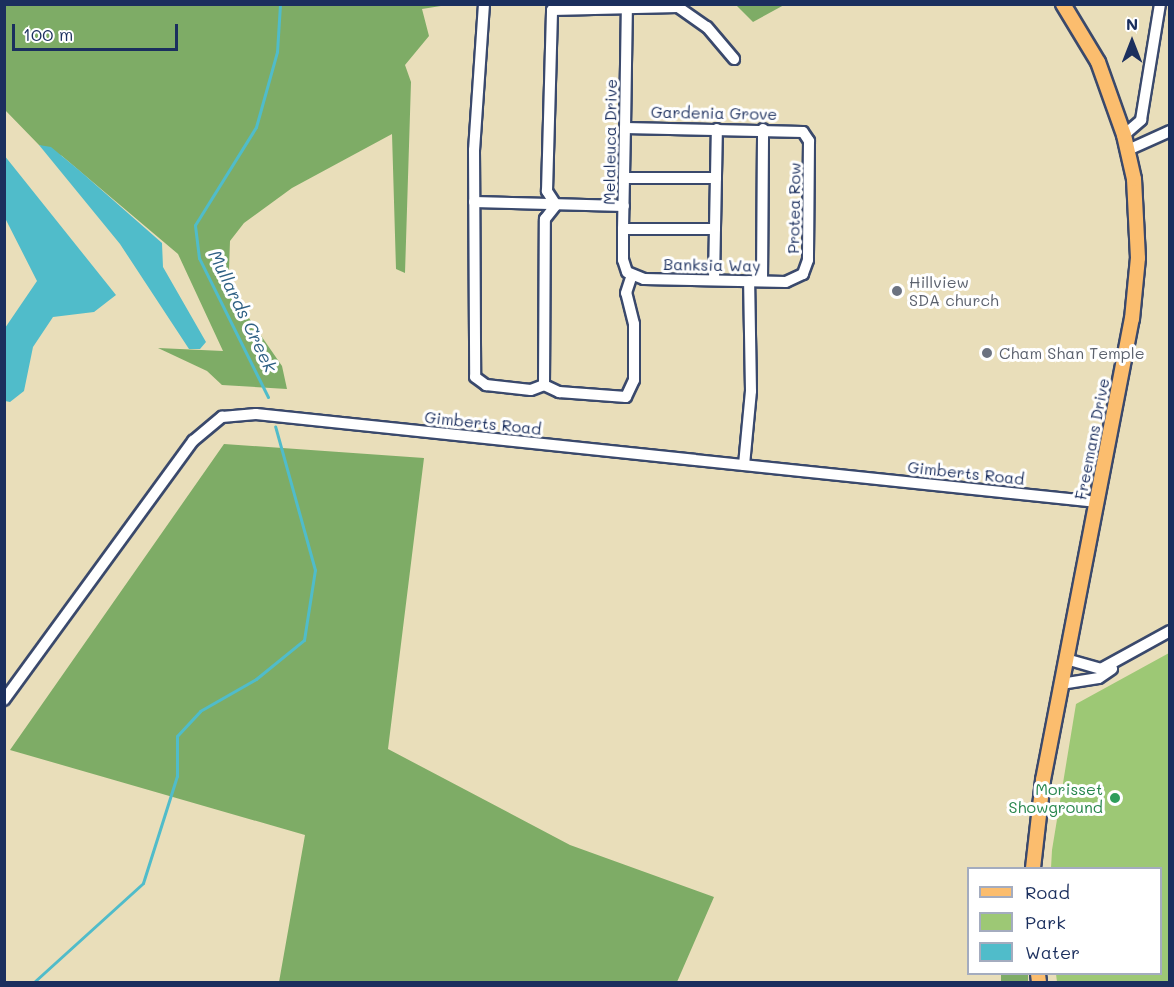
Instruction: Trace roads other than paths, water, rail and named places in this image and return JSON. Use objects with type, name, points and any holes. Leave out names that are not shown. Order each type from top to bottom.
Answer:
[{"type":"main road","name":"Freemans Drive","points":[[1033,867],[1066,660],[1136,286],[1139,227],[1128,150],[1107,84],[1075,23],[1062,4]]},
{"type":"street","points":[[484,4],[474,202],[476,377],[497,386],[531,390],[544,385],[620,398],[631,392],[634,324],[627,293],[632,275]]},
{"type":"street","points":[[1124,135],[1140,120],[1160,4]]},
{"type":"street","points":[[556,205],[547,191],[550,15],[560,6],[684,9],[734,59]]},
{"type":"street","name":"Melaleuca Drive","points":[[628,6],[623,260],[632,275]]},
{"type":"street","name":"Gardenia Grove","points":[[625,128],[763,129],[803,132]]},
{"type":"street","points":[[714,280],[717,129]]},
{"type":"street","points":[[762,281],[763,129]]},
{"type":"street","points":[[1128,150],[1170,131]]},
{"type":"street","name":"Protea Row","points":[[792,281],[803,274],[808,260],[809,141],[803,132]]},
{"type":"street","points":[[624,178],[716,178]]},
{"type":"street","points":[[474,202],[624,206]]},
{"type":"street","points":[[544,385],[545,219],[556,205]]},
{"type":"street","points":[[623,229],[715,229]]},
{"type":"street","name":"Banksia Way","points":[[632,275],[714,280],[792,281]]},
{"type":"street","points":[[744,465],[751,391],[749,281]]},
{"type":"street","name":"Gimberts Road","points":[[4,700],[193,441],[222,417],[256,414],[1097,502]]},
{"type":"street","points":[[1062,684],[1099,678],[1121,660],[1170,631]]},
{"type":"street","points":[[1066,660],[1094,670],[1121,660]]},
{"type":"water","points":[[39,145],[51,147],[162,243],[163,267],[206,342],[200,349],[189,349],[120,244]]},
{"type":"water","points":[[4,155],[116,295],[94,312],[53,317],[33,347],[24,391],[10,402],[5,401],[5,328],[37,281],[5,218]]},
{"type":"waterway","name":"Mullards Creek","points":[[268,397],[199,258],[195,225],[256,127],[277,52],[280,4]]},
{"type":"waterway","name":"Mullards Creek","points":[[34,982],[143,883],[177,776],[177,736],[200,711],[256,679],[304,640],[315,570],[275,426]]},
{"type":"place","name":"Hillview SDA church","points":[[897,291]]},
{"type":"place","name":"Cham Shan Temple","points":[[987,353]]},
{"type":"place","name":"Morisset Showground","points":[[1115,798]]}]
